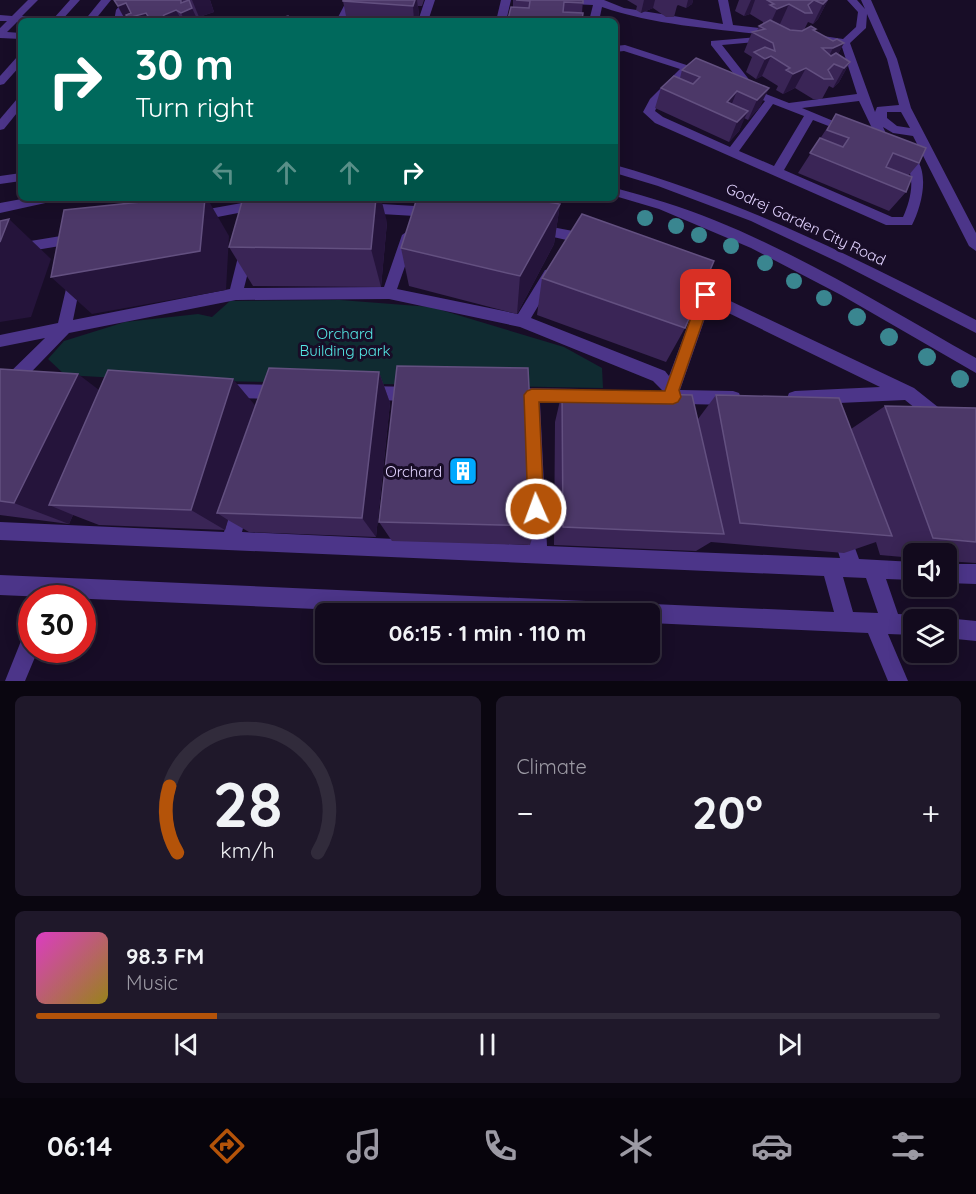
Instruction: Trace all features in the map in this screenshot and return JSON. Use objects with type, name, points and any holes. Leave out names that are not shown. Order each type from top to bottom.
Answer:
[{"type":"street","points":[[0,34],[33,0]]},
{"type":"street","points":[[59,18],[75,0]]},
{"type":"street","points":[[91,18],[106,0]]},
{"type":"street","points":[[120,18],[121,10],[129,0]]},
{"type":"street","points":[[343,18],[352,0]]},
{"type":"street","points":[[424,18],[430,0]]},
{"type":"street","points":[[502,18],[506,0]]},
{"type":"street","points":[[548,0],[599,2],[622,11],[787,35],[715,43]]},
{"type":"street","points":[[723,0],[728,26]]},
{"type":"street","points":[[810,38],[845,42],[861,28],[863,12],[852,0]]},
{"type":"street","points":[[866,0],[892,59],[905,108],[976,246]]},
{"type":"street","points":[[595,18],[599,2]]},
{"type":"street","points":[[0,18],[18,19]]},
{"type":"street","points":[[693,23],[715,43],[754,93]]},
{"type":"street","points":[[0,34],[18,36]]},
{"type":"street","points":[[845,42],[863,97],[877,118],[885,144]]},
{"type":"street","points":[[618,49],[626,48],[688,67],[885,144],[910,157],[917,172],[913,212],[907,222],[891,222],[659,120],[649,112],[654,100],[688,67]]},
{"type":"street","points":[[0,82],[18,62]]},
{"type":"street","points":[[788,106],[863,97]]},
{"type":"street","points":[[732,152],[771,100]]},
{"type":"street","points":[[0,126],[18,105]]},
{"type":"street","points":[[877,118],[881,109],[905,108]]},
{"type":"street","points":[[777,172],[810,115]]},
{"type":"street","points":[[877,118],[900,132],[917,132]]},
{"type":"street","name":"Godrej Garden City Road","points":[[618,170],[670,183],[738,209],[823,247],[976,327]]},
{"type":"street","points":[[0,180],[18,177]]},
{"type":"street","points":[[618,193],[711,224],[795,263],[976,366]]},
{"type":"street","points":[[0,208],[35,201]]},
{"type":"street","points":[[187,218],[263,205],[252,228],[236,294]]},
{"type":"street","points":[[349,208],[418,210],[450,214]]},
{"type":"street","points":[[389,292],[418,210]]},
{"type":"street","points":[[527,227],[604,249]]},
{"type":"street","points":[[0,250],[84,245],[64,328],[2,390]]},
{"type":"street","points":[[522,321],[556,264]]},
{"type":"street","points":[[675,281],[908,393],[951,427]]},
{"type":"street","points":[[0,341],[236,294],[389,292],[522,321],[659,376],[669,395],[678,421]]},
{"type":"street","points":[[669,395],[706,295]]},
{"type":"street","points":[[2,390],[29,388]]},
{"type":"street","points":[[203,390],[294,392]]},
{"type":"street","points":[[265,414],[271,392]]},
{"type":"street","points":[[354,393],[400,399],[437,394]]},
{"type":"street","points":[[793,402],[908,393]]},
{"type":"street","points":[[496,395],[591,396]]},
{"type":"street","points":[[532,395],[538,554]]},
{"type":"street","points":[[669,395],[751,398]]},
{"type":"street","points":[[231,541],[246,484]]},
{"type":"street","points":[[73,534],[82,513]]},
{"type":"street","points":[[835,516],[863,569],[882,622],[898,681]]},
{"type":"street","points":[[0,531],[231,541],[386,541],[538,554],[703,555],[831,568],[903,571]]},
{"type":"street","points":[[831,568],[846,621]]},
{"type":"street","points":[[957,573],[976,574]]},
{"type":"street","points":[[0,585],[18,588]]},
{"type":"street","points":[[96,595],[903,624]]},
{"type":"street","points":[[957,629],[976,631]]},
{"type":"street","points":[[15,681],[22,663]]},
{"type":"green space","name":"Orchard Building park","points":[[340,300],[431,307],[564,347],[602,368],[603,388],[153,380],[65,375],[48,359],[64,341],[125,322],[198,314],[212,317],[230,301]]},
{"type":"building","points":[[114,0],[181,0],[181,3],[189,0],[192,8],[181,13],[176,10],[162,18],[149,18],[146,13],[128,18],[126,15],[131,13],[126,3],[118,6]]},
{"type":"building","points":[[343,0],[415,0],[413,6]]},
{"type":"building","points":[[516,0],[583,0],[583,3],[564,2],[563,12],[583,13],[582,18],[508,18],[511,7],[529,8],[530,1]]},
{"type":"building","points":[[767,0],[814,0],[808,5],[812,13],[805,13],[789,4],[777,9]]},
{"type":"building","points":[[814,0],[827,0],[823,4]]},
{"type":"building","points":[[770,20],[790,30],[802,31],[811,26],[816,29],[813,30],[833,41],[837,39],[844,43],[833,48],[822,48],[831,56],[836,53],[850,62],[844,68],[834,64],[828,70],[833,79],[824,79],[806,68],[793,74],[786,70],[790,68],[771,56],[765,59],[754,52],[765,47],[775,51],[773,43],[752,32],[765,29],[759,26]]},
{"type":"building","points":[[696,58],[769,88],[757,100],[737,91],[727,102],[748,111],[737,122],[661,88],[674,76],[693,84],[700,77],[682,70]]},
{"type":"building","points":[[836,114],[926,148],[919,163],[893,153],[886,167],[912,177],[906,192],[810,153],[820,138],[843,147],[849,138],[827,130]]},
{"type":"building","points":[[150,201],[205,201],[200,251],[51,277],[64,210]]},
{"type":"building","points":[[242,201],[376,201],[371,249],[229,247]]},
{"type":"building","points":[[416,201],[542,201],[560,204],[520,276],[401,248]]},
{"type":"building","points":[[582,214],[714,261],[685,328],[542,278]]},
{"type":"building","points":[[9,219],[0,242],[0,221]]},
{"type":"building","name":"Orchard","points":[[397,366],[528,368],[536,526],[379,522]]},
{"type":"building","points":[[269,368],[379,372],[362,518],[217,513]]},
{"type":"building","points":[[0,369],[78,374],[14,503],[0,501]]},
{"type":"building","points":[[108,370],[233,379],[191,510],[49,505]]},
{"type":"building","points":[[562,392],[692,395],[724,534],[563,527]]},
{"type":"building","points":[[716,395],[839,398],[892,536],[740,523]]},
{"type":"building","points":[[885,406],[976,408],[976,542],[933,538]]},
{"type":"place","name":"Orchard","points":[[463,471]]},
{"type":"route","points":[[536,509],[532,395],[673,397],[672,390],[706,295]]}]
